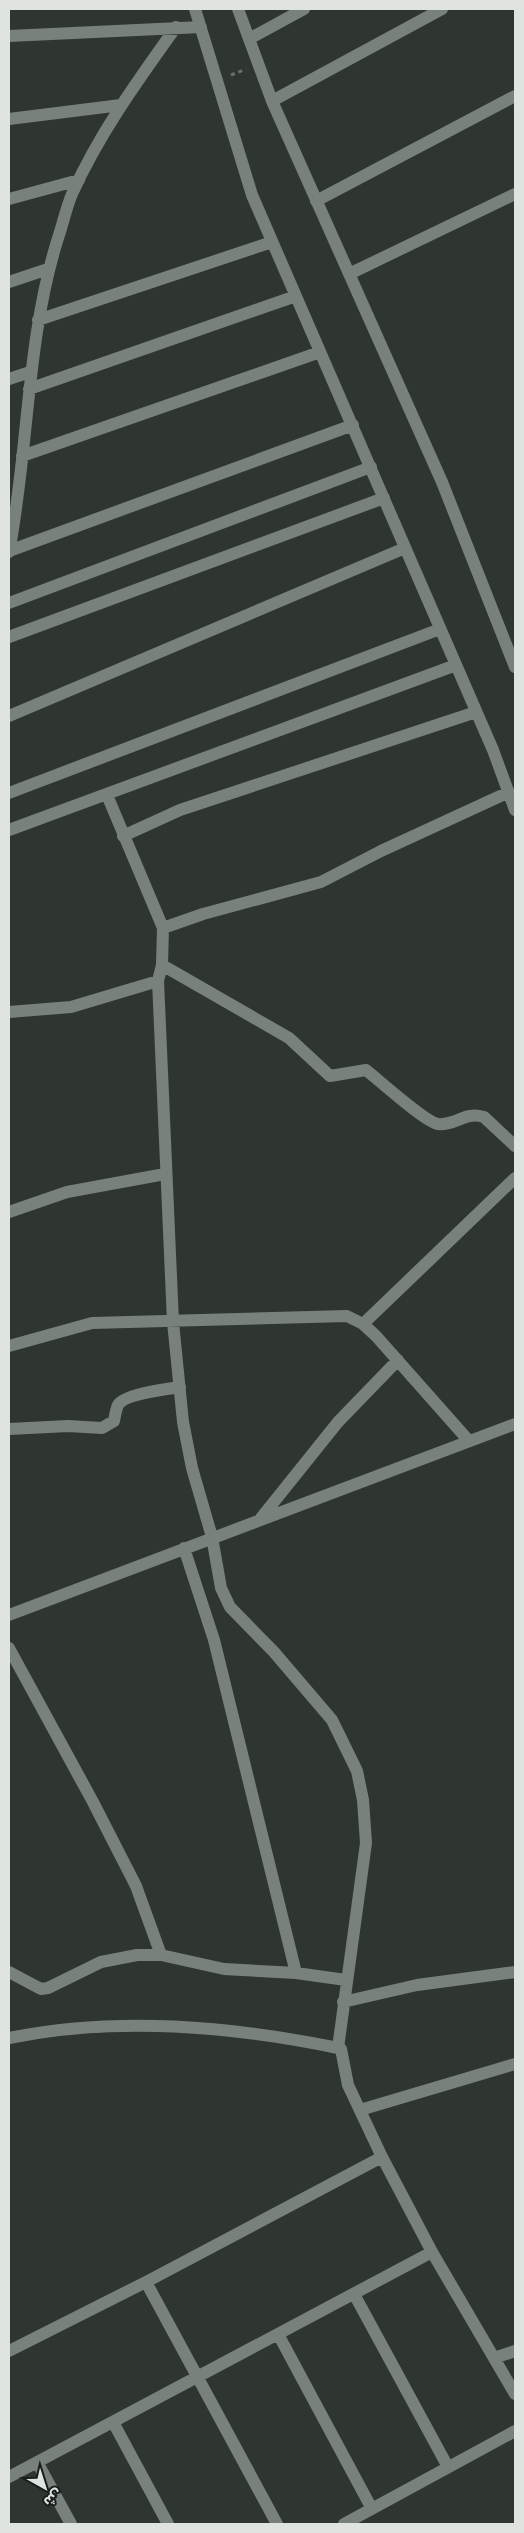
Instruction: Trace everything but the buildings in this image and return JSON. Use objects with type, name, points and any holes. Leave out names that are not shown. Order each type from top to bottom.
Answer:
[{"type":"street","points":[[195,9],[252,194],[456,665],[515,810]]},
{"type":"street","points":[[238,9],[272,100],[509,635],[515,667]]},
{"type":"street","points":[[249,39],[304,9]]},
{"type":"street","points":[[272,100],[442,9]]},
{"type":"street","points":[[176,27],[120,105],[72,195],[48,269],[30,372],[22,463],[9,545],[353,425]]},
{"type":"street","points":[[9,36],[201,27]]},
{"type":"street","points":[[316,201],[515,96]]},
{"type":"street","points":[[9,119],[120,105]]},
{"type":"street","points":[[9,199],[80,180]]},
{"type":"street","points":[[349,274],[515,194]]},
{"type":"street","points":[[38,320],[272,242]]},
{"type":"street","points":[[9,282],[48,269]]},
{"type":"street","points":[[29,389],[296,296]]},
{"type":"street","points":[[9,473],[22,463],[320,352]]},
{"type":"street","points":[[9,379],[30,372]]},
{"type":"street","points":[[9,603],[371,467]]},
{"type":"street","points":[[9,637],[384,498]]},
{"type":"street","points":[[9,716],[405,548]]},
{"type":"street","points":[[9,792],[440,628]]},
{"type":"street","points":[[9,830],[456,665]]},
{"type":"street","points":[[123,836],[180,810],[476,712]]},
{"type":"street","points":[[163,928],[203,914],[321,882],[382,851],[509,792]]},
{"type":"street","points":[[107,795],[163,928],[162,965],[158,981],[173,1322],[192,1468],[212,1537],[221,1588],[230,1607],[274,1652],[332,1720],[356,1771],[363,1800],[366,1843],[338,2048]]},
{"type":"street","points":[[162,965],[289,1038],[330,1076],[366,1070],[431,1121],[445,1123],[468,1115],[484,1117],[515,1146]]},
{"type":"street","points":[[9,1012],[71,1007],[158,981]]},
{"type":"street","points":[[9,1212],[67,1192],[165,1174]]},
{"type":"street","points":[[363,1324],[515,1178]]},
{"type":"street","points":[[9,1346],[92,1323],[347,1316],[363,1324],[398,1360],[469,1441]]},
{"type":"street","points":[[260,1519],[338,1422],[398,1360]]},
{"type":"street","points":[[9,1429],[68,1426],[102,1428],[114,1420],[118,1404],[131,1396],[180,1387]]},
{"type":"street","points":[[9,1615],[515,1424]]},
{"type":"street","points":[[184,1548],[214,1640],[296,1973]]},
{"type":"street","points":[[9,1648],[93,1802],[136,1886],[161,1955]]},
{"type":"street","points":[[9,1972],[41,1989],[48,1988],[101,1962],[137,1955],[161,1955],[224,1969],[296,1973],[346,1980]]},
{"type":"street","points":[[343,2002],[417,1985],[515,1972]]},
{"type":"street","points":[[9,2038],[85,2028],[149,2025],[212,2028],[275,2035],[341,2049],[348,2085],[382,2156],[432,2252],[515,2394]]},
{"type":"street","points":[[360,2110],[515,2064]]},
{"type":"street","points":[[9,2351],[146,2282],[382,2156]]},
{"type":"street","points":[[9,2477],[432,2252]]},
{"type":"street","points":[[146,2282],[277,2524]]},
{"type":"street","points":[[354,2294],[448,2468]]},
{"type":"street","points":[[278,2334],[372,2509]]},
{"type":"street","points":[[494,2358],[515,2351]]},
{"type":"street","points":[[113,2422],[168,2524]]},
{"type":"street","points":[[344,2524],[515,2431]]},
{"type":"street","points":[[37,2462],[71,2524]]},
{"type":"path","points":[[224,78],[248,68]]}]
